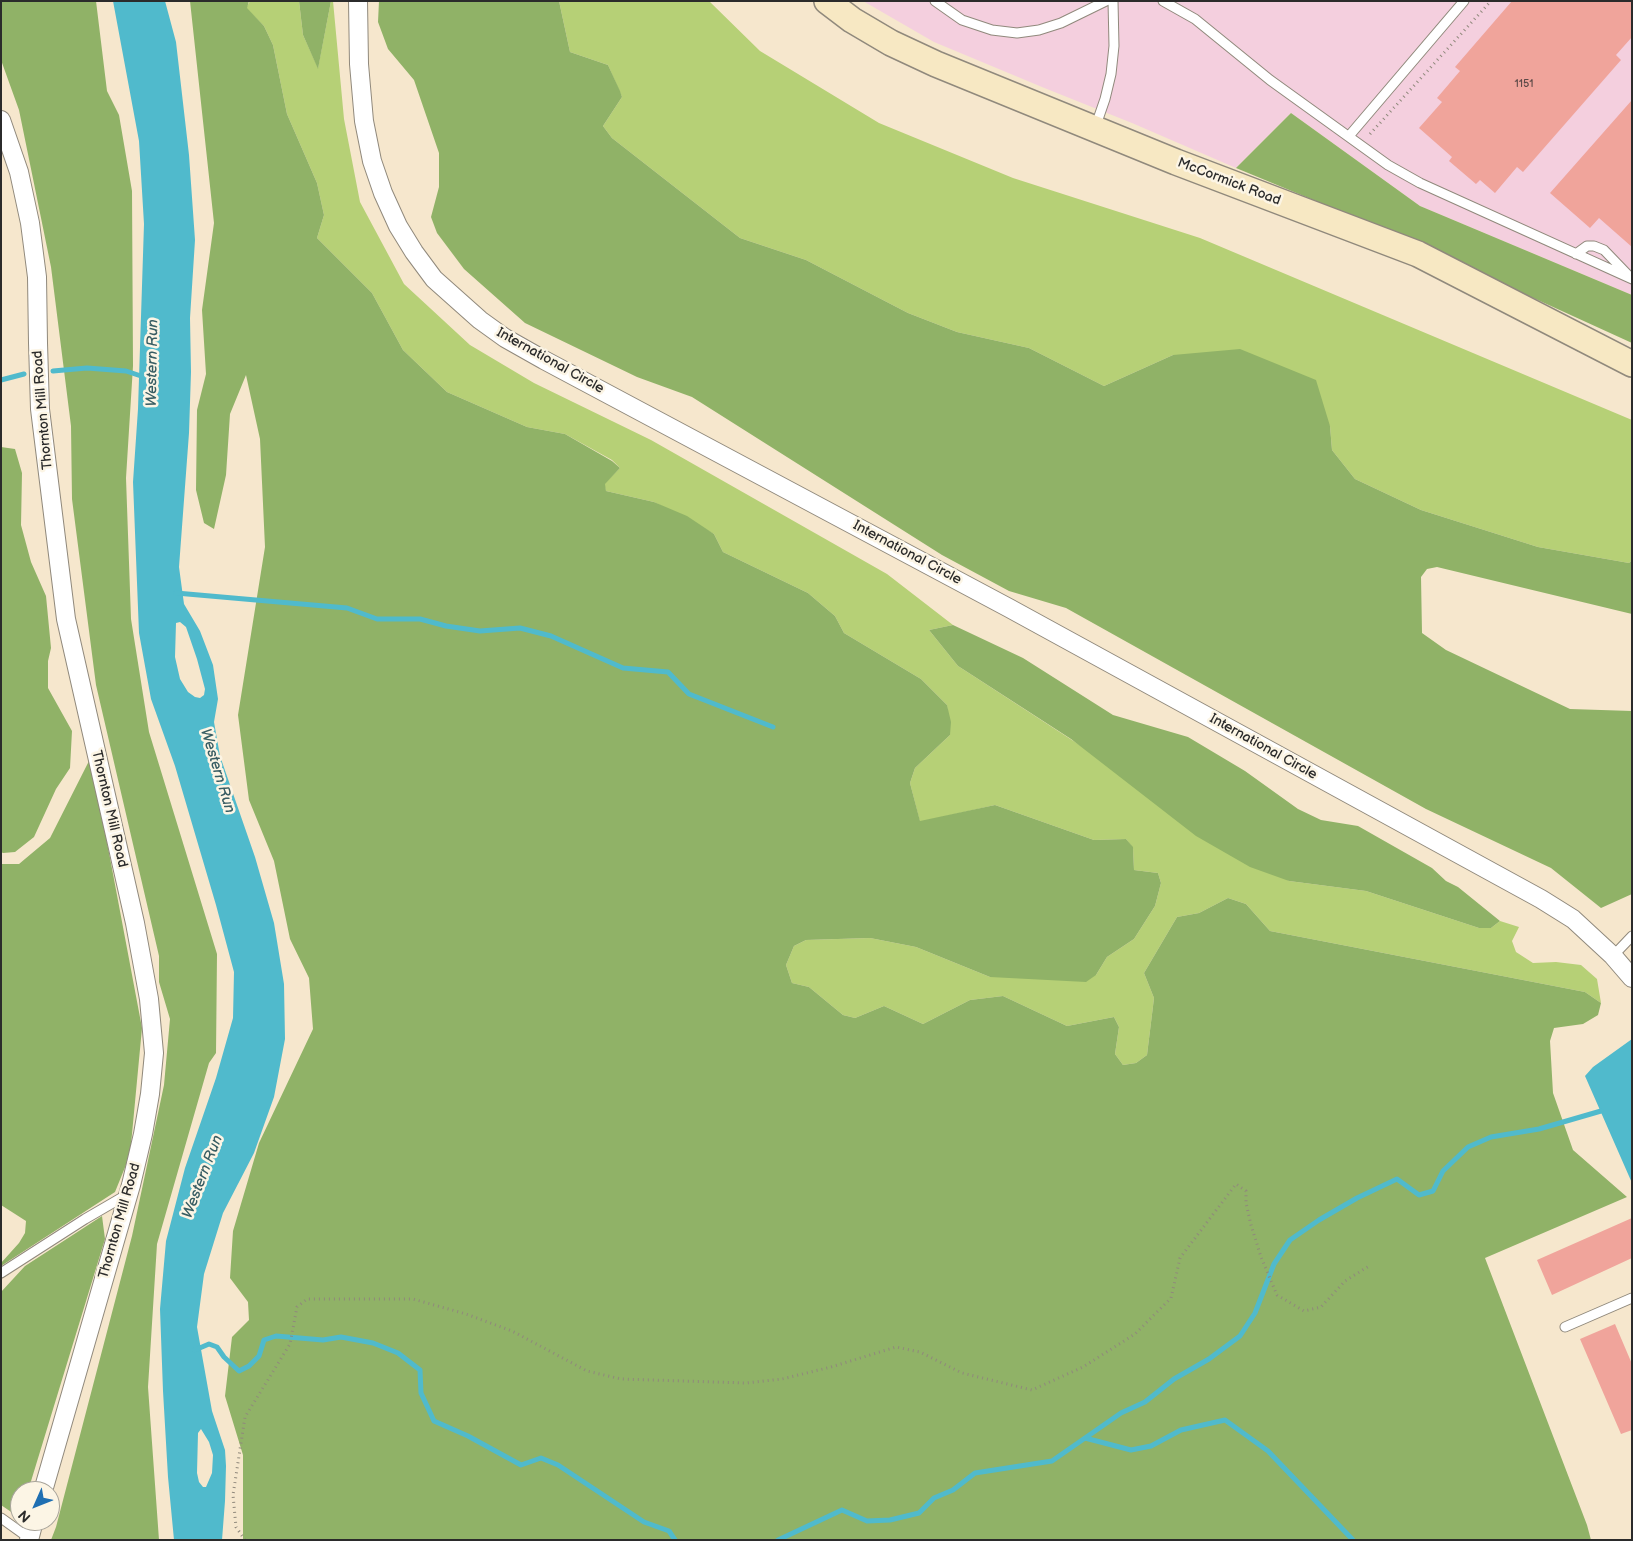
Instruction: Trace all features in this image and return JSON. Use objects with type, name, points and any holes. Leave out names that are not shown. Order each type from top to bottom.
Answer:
[{"type":"main road","name":"McCormick Road","points":[[827,1],[852,20],[900,47],[936,64],[1176,162],[1418,254],[1632,364]]},
{"type":"street","name":"International Circle","points":[[358,1],[359,64],[364,121],[372,160],[383,193],[402,233],[434,279],[480,320],[505,338],[544,360],[1009,608],[1541,899],[1573,919],[1613,956],[1632,978]]},
{"type":"street","name":"Thornton Mill Road","points":[[1,120],[19,172],[30,223],[38,277],[40,409],[66,620],[135,923],[149,999],[154,1053],[150,1094],[143,1134],[128,1194],[46,1481]]},
{"type":"lane","points":[[935,1],[962,20],[992,30],[1018,32],[1039,30],[1061,23],[1106,1]]},
{"type":"lane","points":[[1095,129],[1111,74],[1114,46],[1113,1]]},
{"type":"lane","points":[[1163,1],[1195,19],[1270,80],[1388,165],[1420,183],[1632,279]]},
{"type":"lane","points":[[1350,136],[1464,1]]},
{"type":"lane","points":[[1576,254],[1588,246],[1604,250],[1632,279]]},
{"type":"lane","points":[[1613,956],[1632,936]]},
{"type":"lane","points":[[1,1273],[128,1194]]},
{"type":"lane","points":[[1565,1327],[1632,1298]]},
{"type":"lane","points":[[1,1518],[29,1539]]},
{"type":"path","points":[[1360,144],[1491,1]]},
{"type":"path","points":[[245,1540],[236,1527],[233,1495],[245,1417],[290,1344],[297,1307],[307,1299],[413,1299],[466,1314],[512,1331],[587,1371],[621,1379],[746,1383],[782,1379],[831,1367],[896,1347],[920,1352],[962,1373],[1032,1390],[1083,1367],[1135,1334],[1172,1298],[1180,1258],[1236,1184],[1246,1191],[1246,1202],[1251,1225],[1261,1257],[1277,1295],[1304,1311],[1322,1307],[1345,1281],[1369,1266]]},
{"type":"shaded area","points":[[863,1],[1632,1],[1632,295],[1420,206],[1291,113],[1236,168],[934,42]]},
{"type":"green space","points":[[1,1],[96,1],[107,91],[119,115],[132,191],[133,366],[126,478],[131,619],[149,732],[217,954],[216,1053],[209,1063],[157,1244],[148,1387],[159,1540],[51,1540],[54,1531],[60,1531],[60,1512],[132,1236],[164,1085],[170,1019],[159,982],[159,956],[96,685],[72,499],[71,426],[51,267],[19,110],[1,60]]},
{"type":"green space","points":[[190,1],[249,1],[247,8],[264,26],[273,45],[287,114],[317,183],[324,215],[317,238],[372,293],[403,350],[447,392],[527,427],[565,434],[612,461],[620,468],[605,484],[606,491],[654,502],[687,516],[714,534],[723,552],[808,593],[835,616],[844,633],[921,679],[947,705],[951,722],[950,735],[915,768],[910,783],[920,821],[995,805],[1094,840],[1126,839],[1133,847],[1134,870],[1158,873],[1161,883],[1155,906],[1134,939],[1107,957],[1096,975],[1086,982],[990,977],[916,947],[870,938],[806,940],[794,946],[786,965],[792,983],[809,987],[843,1015],[855,1018],[884,1006],[923,1024],[970,1000],[1003,996],[1067,1026],[1114,1017],[1119,1027],[1115,1054],[1123,1065],[1136,1063],[1147,1055],[1154,998],[1144,973],[1177,917],[1199,913],[1228,898],[1246,904],[1270,931],[1585,992],[1601,1003],[1598,1015],[1583,1024],[1554,1028],[1550,1041],[1553,1093],[1573,1150],[1627,1197],[1485,1258],[1587,1525],[1591,1540],[243,1540],[243,1455],[225,1396],[232,1337],[249,1320],[248,1302],[230,1278],[233,1231],[259,1143],[313,1029],[309,978],[290,939],[274,861],[249,800],[238,715],[265,547],[260,439],[246,375],[230,414],[226,475],[214,529],[204,523],[196,490],[197,410],[206,374],[202,310],[214,223]]},
{"type":"green space","points":[[250,1],[299,1],[303,35],[318,68],[331,1],[333,1],[344,119],[360,202],[404,284],[470,345],[534,383],[651,440],[887,574],[953,625],[929,630],[958,666],[1289,881],[1366,891],[1479,928],[1491,928],[1500,921],[1519,927],[1512,941],[1516,952],[1533,963],[1556,962],[1581,965],[1597,979],[1601,1003],[1585,992],[1270,931],[1246,904],[1228,898],[1199,913],[1177,917],[1144,973],[1154,998],[1147,1055],[1136,1063],[1123,1065],[1115,1054],[1119,1027],[1114,1017],[1067,1026],[1003,996],[970,1000],[923,1024],[884,1006],[855,1018],[843,1015],[809,987],[792,983],[786,965],[794,946],[806,940],[870,938],[916,947],[990,977],[1096,975],[1107,957],[1134,939],[1155,906],[1161,883],[1158,873],[1134,870],[1133,848],[1126,839],[1094,840],[995,805],[920,822],[910,783],[915,768],[950,735],[947,705],[921,679],[844,633],[835,616],[808,593],[723,552],[714,534],[654,502],[606,491],[604,484],[620,468],[612,460],[565,434],[527,427],[447,392],[403,350],[372,293],[317,238],[324,215],[317,183],[287,114],[273,45],[264,26],[246,8]]},
{"type":"green space","points":[[299,1],[331,1],[318,69],[303,35]]},
{"type":"green space","points":[[379,1],[559,1],[570,52],[608,65],[620,91],[622,97],[603,126],[612,138],[740,238],[806,260],[908,313],[957,332],[1029,348],[1104,386],[1173,355],[1240,349],[1316,380],[1330,426],[1332,450],[1355,479],[1421,510],[1538,547],[1629,563],[1632,560],[1632,614],[1437,567],[1427,569],[1421,577],[1422,633],[1446,650],[1570,709],[1632,711],[1632,894],[1601,908],[1551,868],[1426,809],[1066,608],[1009,591],[942,555],[692,397],[637,377],[525,323],[464,269],[437,233],[431,217],[439,187],[439,153],[414,80],[388,49],[378,22]]},
{"type":"green space","points":[[559,1],[709,1],[760,51],[879,123],[1013,178],[1200,238],[1632,420],[1632,560],[1629,563],[1538,547],[1421,510],[1355,479],[1332,450],[1330,426],[1173,355],[1104,386],[1029,348],[957,332],[908,313],[806,260],[740,238],[612,138],[603,126],[622,97],[608,65],[570,52]]},
{"type":"green space","points":[[1291,113],[1420,206],[1632,295],[1632,343],[1369,223],[1236,168]]},
{"type":"green space","points":[[1,447],[15,449],[22,473],[21,525],[31,562],[46,596],[51,648],[48,661],[48,688],[72,731],[70,768],[56,789],[34,837],[15,852],[3,853],[1,852]]},
{"type":"green space","points":[[953,625],[1023,658],[1113,715],[1188,737],[1245,771],[1298,809],[1321,820],[1358,826],[1432,868],[1446,881],[1458,887],[1500,921],[1491,928],[1479,928],[1366,891],[1289,881],[1250,867],[1196,836],[1071,739],[958,666],[929,630]]},
{"type":"green space","points":[[91,757],[142,1028],[130,1155],[115,1192],[1,1266],[1,1263],[19,1243],[25,1233],[26,1221],[1,1205],[1,864],[19,864],[50,838]]},
{"type":"green space","points":[[102,1216],[105,1239],[31,1481],[10,1481],[10,1511],[1,1505],[1,1292],[25,1266]]},
{"type":"water","name":"Western Run","points":[[113,1],[165,1],[176,42],[189,155],[195,240],[190,318],[189,433],[179,567],[184,604],[200,631],[213,665],[218,699],[214,722],[220,756],[255,857],[274,923],[284,984],[285,1039],[274,1097],[254,1153],[223,1213],[204,1274],[197,1327],[212,1411],[225,1450],[225,1501],[222,1540],[174,1540],[168,1477],[160,1309],[166,1241],[185,1168],[216,1078],[233,1018],[234,972],[175,766],[151,699],[139,633],[133,482],[138,409],[144,224],[139,141]],"holes":[[[180,622],[186,627],[205,689],[204,695],[200,698],[188,692],[180,679],[175,657],[176,623]],[[201,1429],[209,1442],[213,1455],[212,1473],[206,1487],[203,1487],[199,1482],[197,1473],[198,1433]]]},
{"type":"water","points":[[1632,1039],[1632,1183],[1585,1076],[1593,1067]]},
{"type":"building","points":[[1512,1],[1632,1],[1632,37],[1616,55],[1621,60],[1523,172],[1517,167],[1495,193],[1480,180],[1476,184],[1449,161],[1452,157],[1419,128],[1442,102],[1437,98],[1460,71],[1455,67]]},
{"type":"building","points":[[1632,100],[1632,247],[1599,218],[1590,228],[1550,193]]},
{"type":"building","points":[[1632,1218],[1632,1258],[1552,1295],[1537,1260]]},
{"type":"building","points":[[1615,1324],[1632,1364],[1632,1430],[1621,1434],[1580,1339]]},
{"type":"waterway","name":"Western Run","points":[[53,371],[87,368],[126,371],[144,377]]},
{"type":"waterway","points":[[1,380],[24,374]]},
{"type":"waterway","points":[[176,593],[347,608],[377,619],[420,619],[446,626],[480,631],[520,628],[551,636],[623,668],[668,672],[689,694],[773,727]]},
{"type":"waterway","points":[[778,1540],[842,1510],[867,1521],[890,1520],[919,1513],[934,1498],[953,1490],[975,1473],[1052,1461],[1121,1413],[1145,1402],[1174,1379],[1209,1359],[1240,1336],[1255,1313],[1274,1264],[1290,1240],[1319,1220],[1357,1198],[1397,1179],[1419,1195],[1433,1191],[1443,1171],[1468,1147],[1491,1137],[1539,1129],[1601,1111]]},
{"type":"waterway","points":[[195,1350],[209,1344],[217,1347],[224,1357],[239,1371],[249,1366],[259,1356],[264,1340],[276,1336],[323,1340],[341,1337],[373,1343],[398,1353],[420,1370],[421,1393],[434,1421],[468,1436],[521,1465],[541,1458],[558,1465],[644,1522],[669,1531],[675,1540]]},
{"type":"waterway","points":[[1085,1438],[1131,1450],[1151,1446],[1181,1430],[1225,1420],[1268,1451],[1353,1540]]}]
